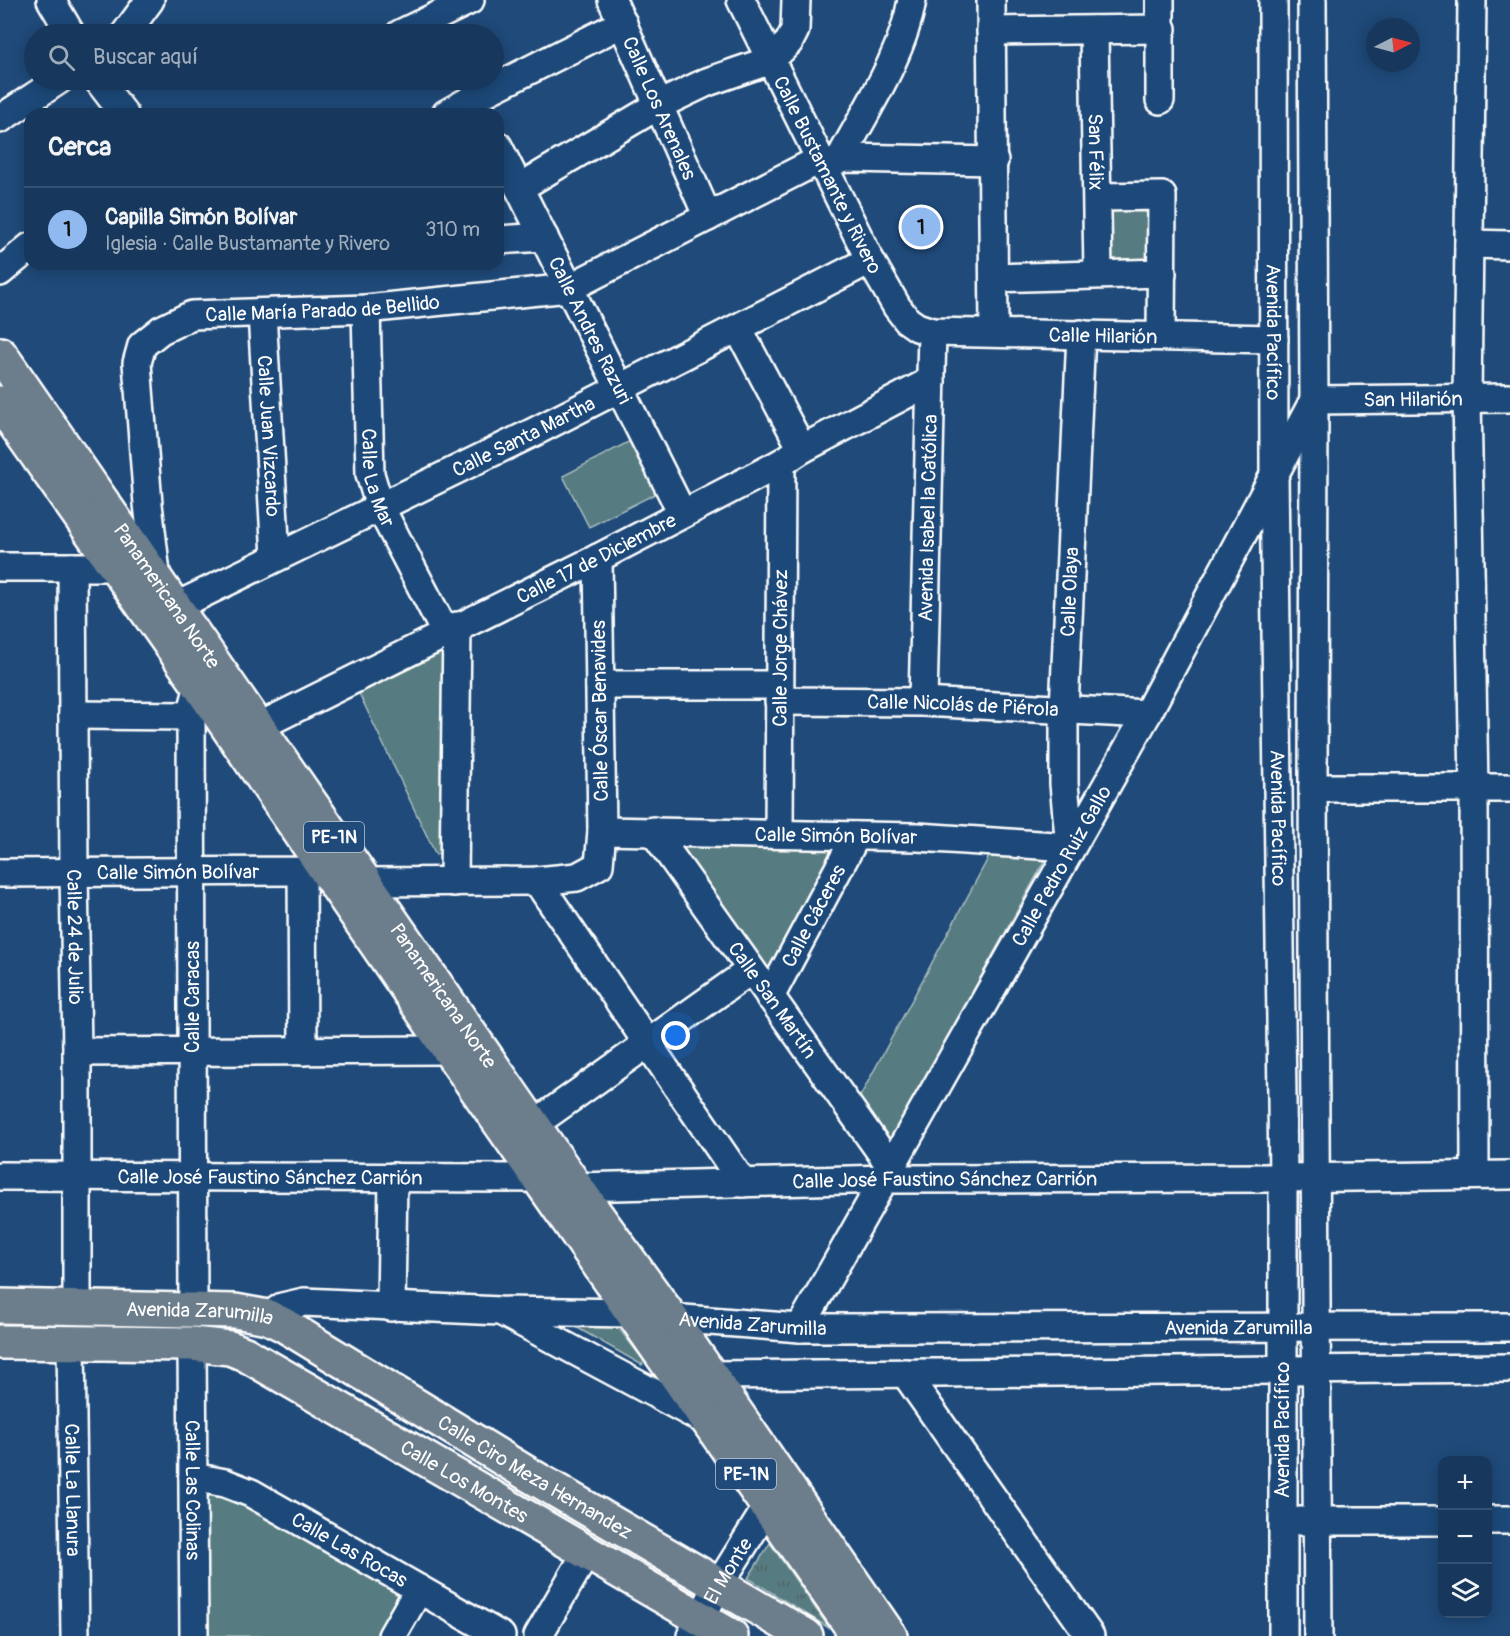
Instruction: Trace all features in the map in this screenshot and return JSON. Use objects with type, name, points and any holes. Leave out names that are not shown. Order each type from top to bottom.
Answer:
[{"type":"main road","name":"Panamericana Norte","points":[[0,354],[576,1187],[671,1318],[890,1636]]},
{"type":"main road","name":"Panamericana Norte","points":[[0,403],[199,685],[310,865],[449,1050],[858,1636]]},
{"type":"main road","name":"Avenida Zarumilla","points":[[0,1306],[235,1311],[268,1317]]},
{"type":"main road","name":"Calle Ciro Meza Hernandez","points":[[268,1317],[528,1474],[806,1636]]},
{"type":"main road","name":"Avenida Zarumilla","points":[[0,1342],[192,1344]]},
{"type":"main road","name":"Calle Los Montes","points":[[192,1344],[230,1348],[245,1354],[587,1552],[696,1627],[730,1636]]},
{"type":"street","points":[[132,24],[150,0]]},
{"type":"street","points":[[421,24],[470,0]]},
{"type":"street","name":"Calle Bustamante y Rivero","points":[[741,0],[771,60],[829,162],[870,260],[897,307],[907,320],[917,327],[932,332]]},
{"type":"street","points":[[519,188],[659,105],[707,82],[771,60],[789,42],[795,30],[796,0]]},
{"type":"street","points":[[829,162],[888,67],[912,0]]},
{"type":"street","points":[[991,0],[994,332]]},
{"type":"street","points":[[1160,0],[1160,100]]},
{"type":"street","name":"Avenida Pacífico","points":[[1273,0],[1274,474],[1283,1179],[1283,1636]]},
{"type":"street","name":"Avenida Pacífico","points":[[1312,0],[1314,1178],[1318,1636]]},
{"type":"street","points":[[1472,0],[1467,398],[1474,788],[1475,1175]]},
{"type":"street","points":[[504,89],[618,12]]},
{"type":"street","name":"Calle Los Arenales","points":[[618,12],[708,217]]},
{"type":"street","points":[[991,31],[1161,29]]},
{"type":"street","name":"San Félix","points":[[1094,30],[1098,274]]},
{"type":"street","points":[[0,119],[44,90]]},
{"type":"street","points":[[106,90],[119,108]]},
{"type":"street","points":[[478,106],[502,90]]},
{"type":"street","name":"Calle Andres Razuri","points":[[504,158],[682,513]]},
{"type":"street","points":[[569,288],[708,217],[829,162],[994,161]]},
{"type":"street","points":[[1098,197],[1162,196],[1161,336]]},
{"type":"street","points":[[504,240],[544,237]]},
{"type":"street","points":[[1469,244],[1510,244]]},
{"type":"street","points":[[0,272],[24,252]]},
{"type":"street","name":"Calle Santa Martha","points":[[166,595],[276,557],[620,389],[870,260]]},
{"type":"street","points":[[994,278],[1162,273]]},
{"type":"street","name":"Calle María Parado de Bellido","points":[[166,595],[148,504],[137,363],[142,345],[161,330],[192,315],[366,309],[569,288]]},
{"type":"street","name":"Calle La Mar","points":[[366,309],[370,474],[380,507],[451,629],[453,882]]},
{"type":"street","name":"Calle Juan Vizcardo","points":[[262,313],[276,557]]},
{"type":"street","points":[[738,328],[791,456]]},
{"type":"street","name":"Calle Hilarión","points":[[932,332],[1274,339]]},
{"type":"street","name":"Avenida Isabel la Católica","points":[[923,702],[932,332]]},
{"type":"street","name":"Calle Olaya","points":[[1070,847],[1064,784],[1064,709],[1081,334]]},
{"type":"street","name":"Calle 17 de Diciembre","points":[[258,727],[451,629],[598,558],[931,381]]},
{"type":"street","name":"San Hilarión","points":[[1314,400],[1510,398]]},
{"type":"street","name":"Calle Pedro Ruiz Gallo","points":[[800,1328],[1147,714],[1314,400]]},
{"type":"street","name":"Calle Jorge Chávez","points":[[779,834],[779,693],[791,456]]},
{"type":"street","name":"Calle Óscar Benavides","points":[[537,881],[577,877],[599,865],[602,831],[598,558]]},
{"type":"street","points":[[0,567],[115,567]]},
{"type":"street","name":"Calle 24 de Julio","points":[[72,567],[78,1052],[76,1307]]},
{"type":"street","name":"Calle Nicolás de Piérola","points":[[600,684],[1147,714]]},
{"type":"street","name":"Calle Caracas","points":[[194,1310],[191,716],[199,685]]},
{"type":"street","points":[[73,715],[191,716]]},
{"type":"street","points":[[1313,788],[1510,788]]},
{"type":"street","name":"Calle Simón Bolívar","points":[[602,831],[918,837],[1070,847]]},
{"type":"street","name":"Calle San Martín","points":[[653,831],[752,970],[889,1174]]},
{"type":"street","name":"Calle Cáceres","points":[[770,997],[856,836]]},
{"type":"street","points":[[303,1051],[310,865]]},
{"type":"street","name":"Calle Simón Bolívar","points":[[0,873],[192,872],[310,865]]},
{"type":"street","points":[[365,882],[537,881],[743,1183]]},
{"type":"street","points":[[533,1125],[752,970]]},
{"type":"street","points":[[78,1052],[449,1050]]},
{"type":"street","name":"Calle José Faustino Sánchez Carrión","points":[[576,1187],[743,1183],[889,1174],[1283,1179],[1510,1175]]},
{"type":"street","name":"Calle José Faustino Sánchez Carrión","points":[[0,1176],[539,1178]]},
{"type":"street","points":[[392,1307],[393,1177]]},
{"type":"street","name":"Avenida Zarumilla","points":[[268,1317],[282,1307],[304,1302],[500,1311],[633,1313],[800,1328],[1510,1327]]},
{"type":"street","points":[[500,1311],[710,1423]]},
{"type":"street","name":"Calle La Llanura","points":[[71,1343],[75,1636]]},
{"type":"street","name":"Calle Las Colinas","points":[[192,1344],[195,1636]]},
{"type":"street","points":[[709,1375],[1510,1368]]},
{"type":"street","points":[[905,1373],[1090,1636]]},
{"type":"street","name":"Calle Las Rocas","points":[[193,1477],[225,1483],[251,1492],[501,1636]]},
{"type":"street","name":"El Monte","points":[[696,1627],[718,1586],[768,1506]]},
{"type":"street","points":[[1492,1521],[1510,1520]]},
{"type":"street","points":[[1283,1521],[1438,1521]]},
{"type":"street","points":[[538,1636],[587,1552]]},
{"type":"street","points":[[393,1636],[419,1589]]},
{"type":"green space","points":[[1148,209],[1150,211],[1150,261],[1106,263],[1106,211]]},
{"type":"green space","points":[[636,438],[663,490],[589,527],[563,476]]},
{"type":"green space","points":[[448,648],[444,851],[436,855],[356,687]]},
{"type":"green space","points":[[829,842],[838,852],[775,967],[765,971],[682,853],[681,846]]},
{"type":"green space","points":[[992,851],[1045,860],[890,1142],[856,1104]]},
{"type":"green space","points":[[576,1325],[617,1326],[644,1361],[642,1365],[576,1327]]},
{"type":"green space","points":[[205,1490],[218,1490],[405,1593],[381,1636],[205,1636]]},
{"type":"green space","points":[[770,1543],[829,1628],[748,1578]]},
{"type":"place","name":"Capilla Simón Bolívar","points":[[921,227]]}]
